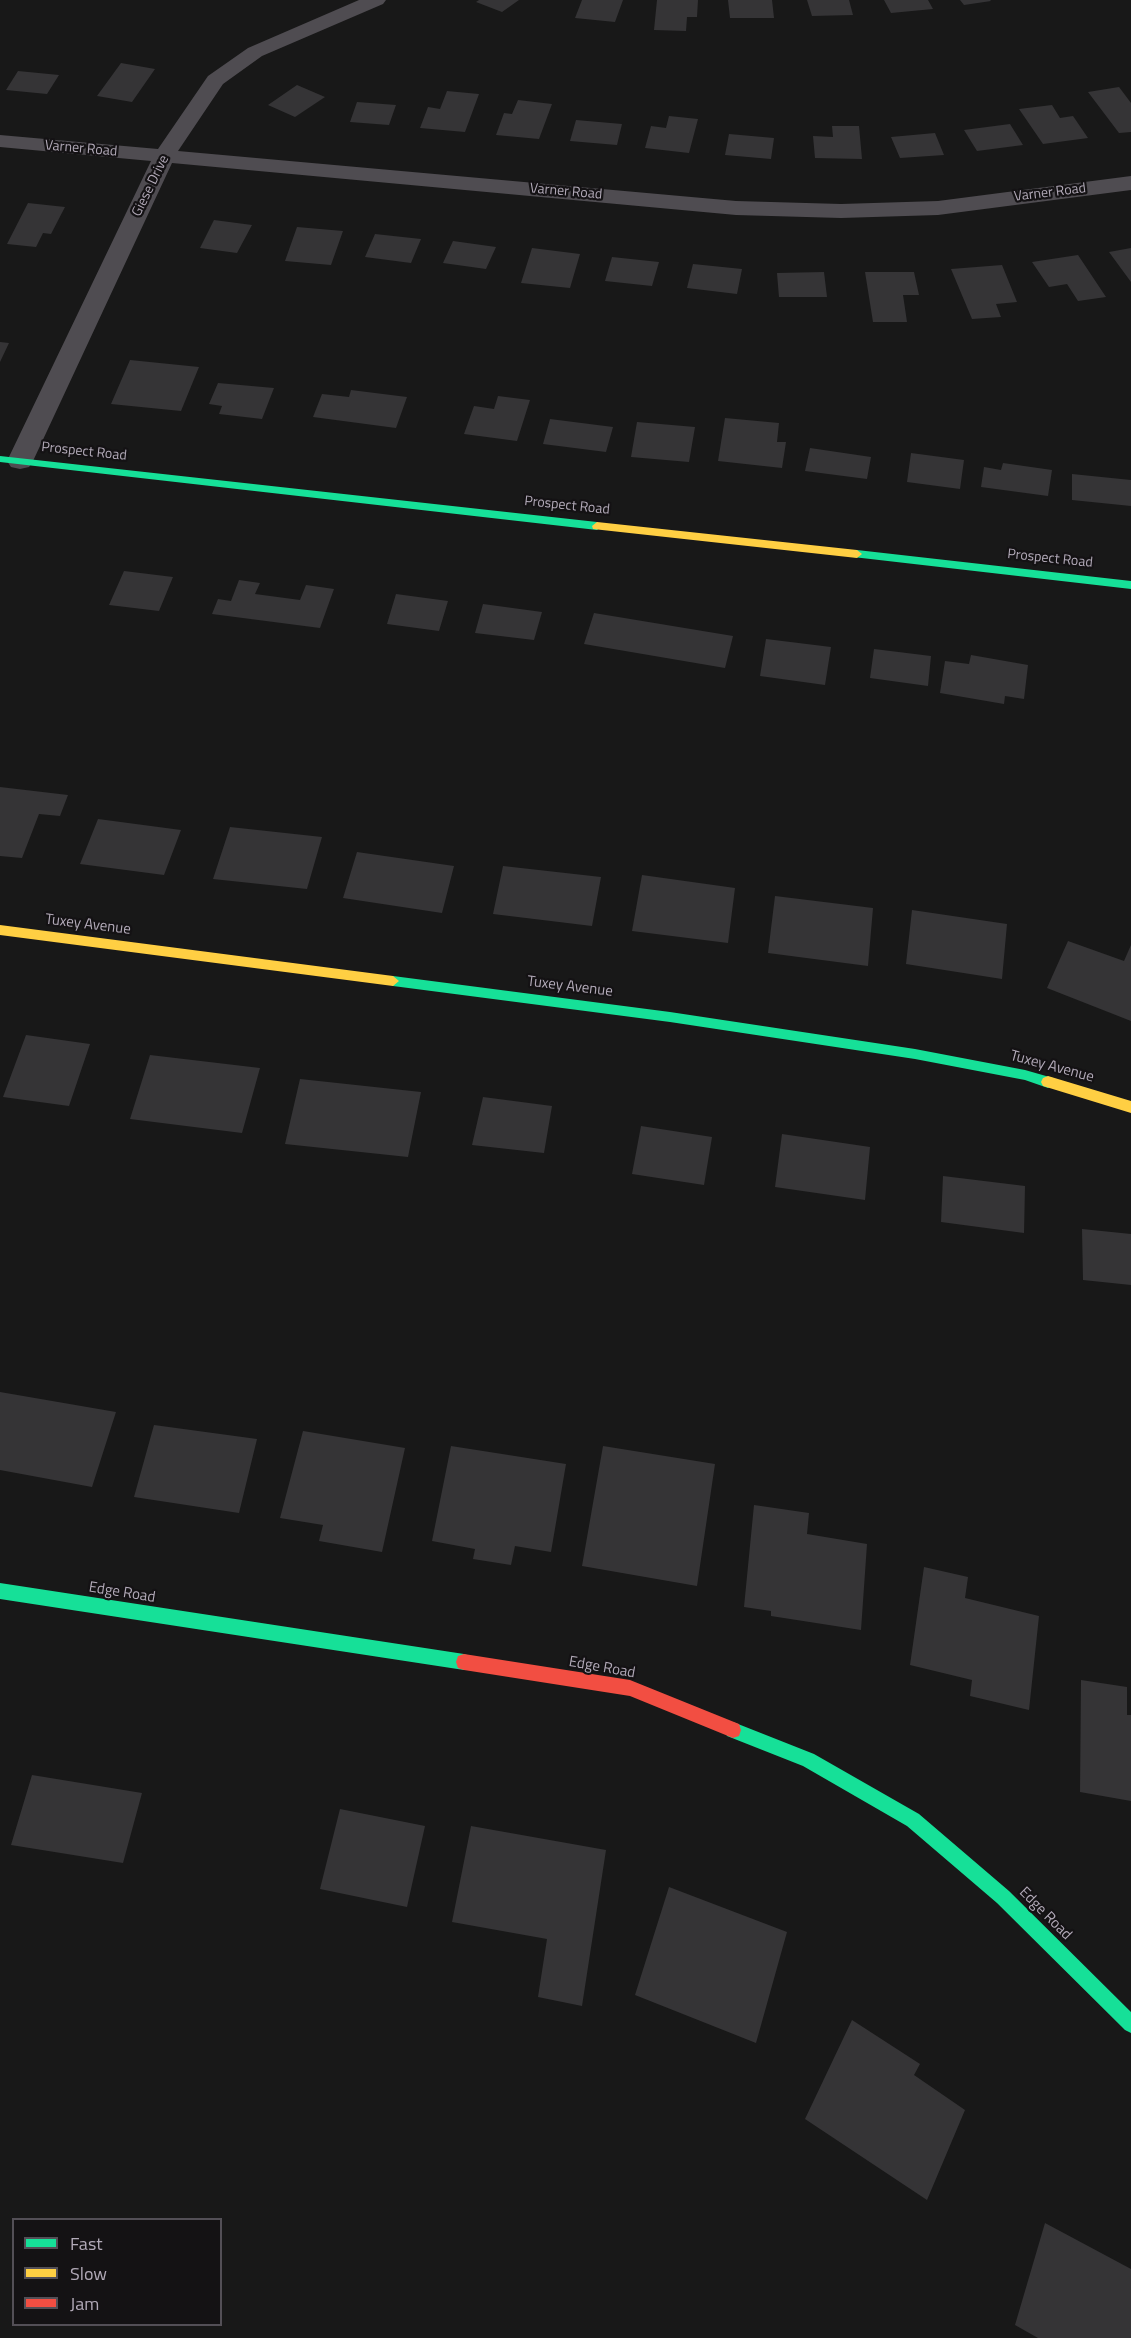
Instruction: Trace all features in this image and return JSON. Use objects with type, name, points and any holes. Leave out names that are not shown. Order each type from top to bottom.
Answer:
[{"type":"street","name":"Giese Drive","points":[[10,460],[164,156],[215,80],[255,52],[376,0]]},
{"type":"street","name":"Varner Road","points":[[0,141],[736,208],[818,210],[938,208],[1131,183]]},
{"type":"street","name":"Prospect Road","points":[[10,460],[1131,585]]},
{"type":"street","name":"Tuxey Avenue","points":[[0,930],[670,1017],[915,1054],[1025,1075],[1131,1107]]},
{"type":"street","name":"Edge Road","points":[[0,1591],[630,1688],[808,1760],[913,1820],[1003,1897],[1131,2024]]},
{"type":"building","points":[[479,0],[519,0],[502,12],[476,2]]},
{"type":"building","points":[[582,0],[623,0],[615,22],[575,18]]},
{"type":"building","points":[[657,0],[698,0],[697,17],[687,17],[686,31],[654,30]]},
{"type":"building","points":[[728,0],[772,0],[774,18],[730,18]]},
{"type":"building","points":[[807,0],[849,0],[853,15],[812,16]]},
{"type":"building","points":[[884,0],[928,0],[933,9],[891,13]]},
{"type":"building","points":[[960,0],[990,0],[991,1],[964,5]]},
{"type":"building","points":[[121,63],[155,69],[132,102],[97,96]]},
{"type":"building","points":[[18,71],[59,75],[47,94],[6,90]]},
{"type":"building","points":[[297,85],[325,97],[295,117],[268,105]]},
{"type":"building","points":[[1119,87],[1131,103],[1131,132],[1119,133],[1088,92]]},
{"type":"building","points":[[447,91],[479,94],[465,132],[420,128],[428,107],[440,109]]},
{"type":"building","points":[[518,100],[552,104],[539,139],[496,135],[504,113],[512,114]]},
{"type":"building","points":[[357,102],[396,105],[389,125],[350,122]]},
{"type":"building","points":[[1052,105],[1060,118],[1073,116],[1088,138],[1043,144],[1019,109]]},
{"type":"building","points":[[669,116],[698,119],[689,153],[645,148],[651,126],[666,128]]},
{"type":"building","points":[[576,120],[622,124],[617,145],[570,141]]},
{"type":"building","points":[[1010,124],[1023,145],[977,151],[964,130]]},
{"type":"building","points":[[832,126],[859,126],[862,159],[815,158],[813,136],[833,137]]},
{"type":"building","points":[[935,133],[944,155],[900,158],[891,137]]},
{"type":"building","points":[[729,134],[774,138],[771,159],[725,155]]},
{"type":"building","points":[[28,203],[65,207],[51,234],[43,233],[36,247],[7,244]]},
{"type":"building","points":[[214,220],[252,225],[237,253],[200,248]]},
{"type":"building","points":[[297,227],[343,231],[331,265],[285,261]]},
{"type":"building","points":[[375,234],[421,239],[411,263],[365,257]]},
{"type":"building","points":[[453,241],[496,247],[486,269],[443,263]]},
{"type":"building","points":[[532,248],[580,254],[570,288],[521,283]]},
{"type":"building","points":[[1131,248],[1131,282],[1109,252]]},
{"type":"building","points":[[1078,255],[1106,297],[1078,301],[1067,284],[1049,287],[1032,262]]},
{"type":"building","points":[[612,257],[659,262],[652,286],[605,281]]},
{"type":"building","points":[[693,264],[742,269],[737,294],[687,288]]},
{"type":"building","points":[[1002,265],[1017,302],[996,304],[1001,317],[972,319],[951,269]]},
{"type":"building","points":[[824,272],[827,297],[779,297],[777,273]]},
{"type":"building","points":[[865,272],[914,272],[919,295],[903,295],[907,322],[873,322]]},
{"type":"building","points":[[0,342],[9,343],[0,362]]},
{"type":"building","points":[[130,360],[199,367],[181,411],[111,404]]},
{"type":"building","points":[[218,383],[274,388],[262,419],[219,414],[222,406],[209,404]]},
{"type":"building","points":[[351,390],[407,397],[396,428],[313,417],[322,394],[349,397]]},
{"type":"building","points":[[498,396],[530,400],[517,441],[464,434],[474,406],[494,409]]},
{"type":"building","points":[[725,418],[779,423],[777,442],[786,442],[782,468],[718,461]]},
{"type":"building","points":[[550,419],[613,427],[606,452],[543,444]]},
{"type":"building","points":[[637,422],[695,427],[689,462],[631,457]]},
{"type":"building","points":[[810,448],[871,457],[867,479],[805,471]]},
{"type":"building","points":[[911,453],[964,460],[960,489],[907,482]]},
{"type":"building","points":[[1003,463],[1052,470],[1048,496],[981,487],[984,467],[1001,470]]},
{"type":"building","points":[[1072,474],[1131,480],[1131,506],[1072,500]]},
{"type":"building","points":[[124,571],[173,577],[159,611],[109,605]]},
{"type":"building","points":[[239,580],[260,583],[255,594],[300,600],[306,585],[334,589],[320,628],[212,614],[218,599],[231,601]]},
{"type":"building","points":[[396,594],[448,601],[439,631],[387,624]]},
{"type":"building","points":[[483,604],[542,612],[534,640],[475,633]]},
{"type":"building","points":[[594,613],[733,636],[725,668],[584,644]]},
{"type":"building","points":[[766,639],[831,647],[825,685],[760,676]]},
{"type":"building","points":[[874,649],[931,656],[928,686],[870,678]]},
{"type":"building","points":[[971,655],[1028,665],[1024,699],[1005,696],[1004,704],[940,693],[945,661],[969,664]]},
{"type":"building","points":[[0,787],[68,795],[60,816],[39,814],[22,858],[0,856]]},
{"type":"building","points":[[98,819],[181,830],[164,875],[80,864]]},
{"type":"building","points":[[230,827],[322,837],[307,889],[213,879]]},
{"type":"building","points":[[357,852],[454,866],[442,913],[343,898]]},
{"type":"building","points":[[503,866],[601,877],[592,926],[493,914]]},
{"type":"building","points":[[642,875],[735,888],[728,943],[632,931]]},
{"type":"building","points":[[775,896],[873,908],[868,966],[768,953]]},
{"type":"building","points":[[912,910],[1007,924],[1002,979],[906,964]]},
{"type":"building","points":[[1068,941],[1124,961],[1131,945],[1131,1021],[1047,988]]},
{"type":"building","points":[[26,1035],[90,1044],[69,1106],[3,1097]]},
{"type":"building","points":[[150,1055],[260,1068],[242,1133],[130,1119]]},
{"type":"building","points":[[300,1079],[421,1092],[408,1157],[285,1144]]},
{"type":"building","points":[[483,1097],[552,1106],[544,1153],[472,1145]]},
{"type":"building","points":[[641,1126],[712,1137],[704,1185],[632,1174]]},
{"type":"building","points":[[782,1134],[870,1147],[865,1200],[775,1187]]},
{"type":"building","points":[[943,1176],[1025,1186],[1024,1233],[941,1222]]},
{"type":"building","points":[[1082,1229],[1131,1234],[1131,1285],[1083,1280]]},
{"type":"building","points":[[0,1392],[116,1412],[92,1487],[0,1470]]},
{"type":"building","points":[[154,1425],[257,1439],[239,1513],[134,1497]]},
{"type":"building","points":[[303,1431],[405,1448],[382,1552],[319,1541],[323,1525],[280,1518]]},
{"type":"building","points":[[451,1446],[566,1464],[551,1552],[515,1546],[511,1565],[473,1559],[475,1549],[432,1541]]},
{"type":"building","points":[[603,1446],[715,1464],[697,1586],[582,1566]]},
{"type":"building","points":[[754,1505],[809,1513],[807,1534],[867,1544],[861,1630],[771,1616],[771,1611],[744,1607]]},
{"type":"building","points":[[924,1567],[968,1577],[965,1598],[1039,1616],[1029,1710],[970,1696],[972,1680],[910,1665]]},
{"type":"building","points":[[1081,1680],[1127,1687],[1127,1715],[1131,1715],[1131,1801],[1080,1792]]},
{"type":"building","points":[[32,1775],[142,1793],[123,1863],[11,1845]]},
{"type":"building","points":[[340,1809],[425,1826],[407,1907],[320,1889]]},
{"type":"building","points":[[471,1826],[606,1850],[582,2006],[538,1997],[547,1939],[452,1922]]},
{"type":"building","points":[[669,1887],[787,1932],[756,2043],[635,1995]]},
{"type":"building","points":[[852,2020],[920,2064],[914,2075],[965,2110],[927,2200],[805,2119]]},
{"type":"building","points":[[1045,2223],[1131,2269],[1131,2338],[1038,2338],[1015,2325]]},
{"type":"traffic: fast","points":[[0,459],[597,526]]},
{"type":"traffic: fast","points":[[857,554],[1131,585]]},
{"type":"traffic: fast","points":[[393,981],[670,1017],[915,1054],[1025,1075],[1048,1082]]},
{"type":"traffic: fast","points":[[0,1591],[464,1662]]},
{"type":"traffic: fast","points":[[733,1730],[808,1760],[913,1820],[1003,1897],[1131,2024]]},
{"type":"traffic: slow","points":[[597,526],[857,554]]},
{"type":"traffic: slow","points":[[0,930],[393,981]]},
{"type":"traffic: slow","points":[[1048,1082],[1131,1107]]},
{"type":"traffic: jam","points":[[464,1662],[630,1688],[733,1730]]}]
